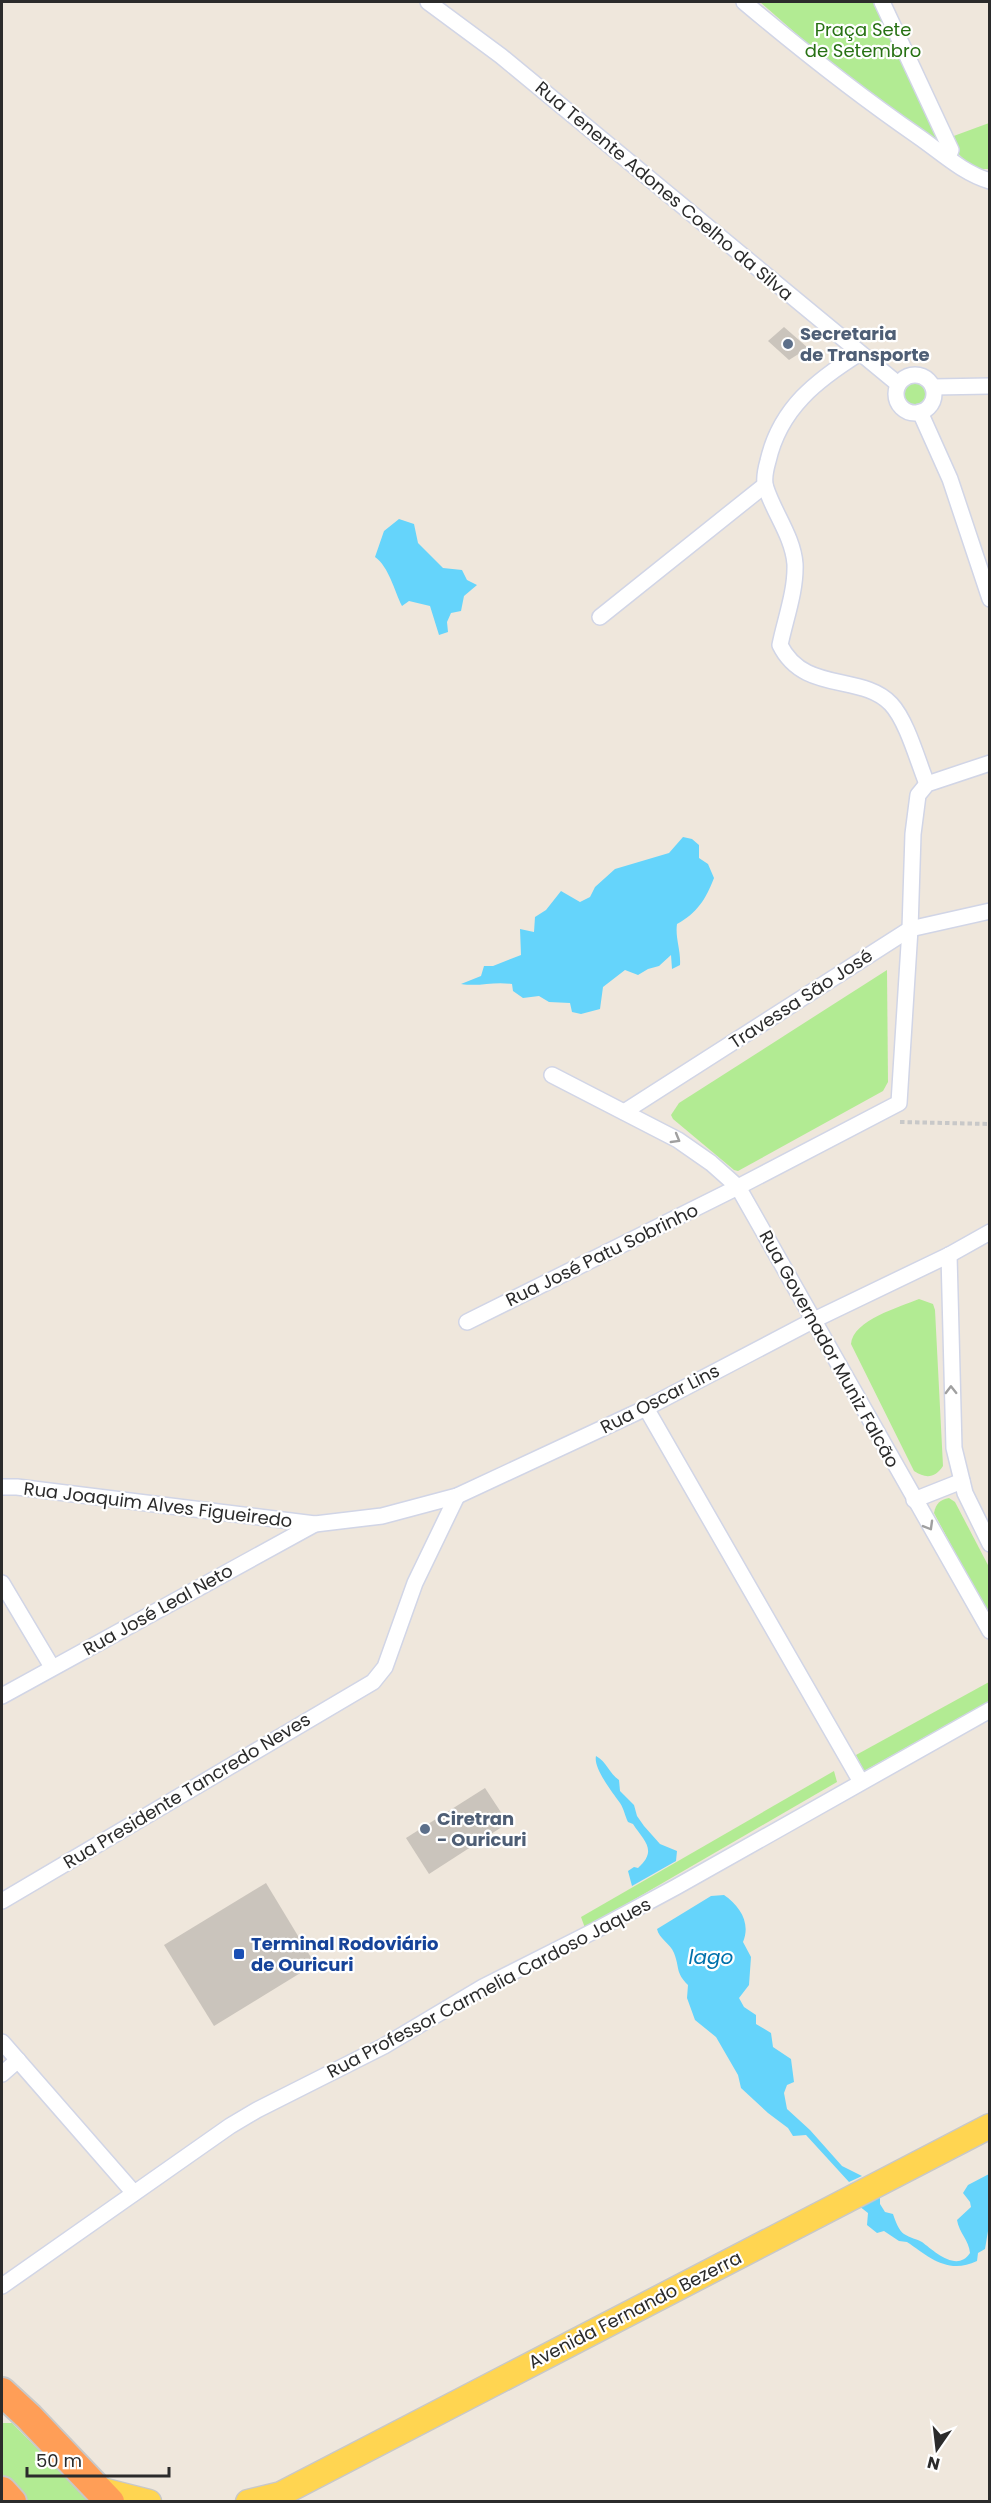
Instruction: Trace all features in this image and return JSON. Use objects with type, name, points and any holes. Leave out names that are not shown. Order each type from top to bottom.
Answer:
[{"type":"highway","points":[[2,2392],[15,2414],[104,2495]]},
{"type":"main road","name":"Avenida Fernando Bezerra","points":[[248,2502],[278,2498],[990,2126]]},
{"type":"main road","points":[[104,2495],[149,2502]]},
{"type":"street","name":"Rua Tenente Adones Coelho da Silva","points":[[428,2],[501,56],[898,384]]},
{"type":"street","points":[[744,2],[829,73],[965,170],[990,181]]},
{"type":"street","points":[[882,2],[951,150],[948,158]]},
{"type":"street","points":[[860,353],[815,384],[801,397],[788,414],[771,447],[765,485],[783,526],[795,564],[780,645],[785,656],[798,669],[868,691],[891,704],[927,784]]},
{"type":"street","points":[[913,374],[925,378],[933,387],[934,393],[930,405],[914,413],[902,408],[896,397],[898,384],[913,374]]},
{"type":"street","points":[[933,387],[990,386]]},
{"type":"street","points":[[920,412],[950,479],[990,599]]},
{"type":"street","points":[[600,616],[765,485]]},
{"type":"street","points":[[899,1103],[910,929],[914,814],[918,795],[927,784],[990,763]]},
{"type":"street","name":"Travessa São José","points":[[624,1112],[910,929],[990,911]]},
{"type":"street","name":"Rua Governador Muniz Falcão","points":[[552,1075],[678,1140],[711,1163],[738,1187],[990,1631]]},
{"type":"street","name":"Rua José Patu Sobrinho","points":[[467,1322],[738,1187],[899,1103]]},
{"type":"street","name":"Rua Oscar Lins","points":[[315,1524],[382,1516],[457,1496],[646,1408],[814,1320],[990,1232]]},
{"type":"street","points":[[949,1254],[954,1448],[962,1481],[976,1518],[990,1544]]},
{"type":"street","points":[[646,1408],[861,1782]]},
{"type":"street","points":[[914,1500],[962,1481]]},
{"type":"street","name":"Rua Joaquim Alves Figueiredo","points":[[2,1487],[315,1524]]},
{"type":"street","name":"Rua Presidente Tancredo Neves","points":[[2,1901],[373,1682],[385,1666],[415,1583],[457,1496]]},
{"type":"street","name":"Rua José Leal Neto","points":[[2,1696],[315,1524]]},
{"type":"street","points":[[2,1583],[52,1667]]},
{"type":"street","name":"Rua Professor Carmelia Cardoso Jaques","points":[[2,2286],[257,2110],[384,2046],[483,1987],[606,1925],[990,1710]]},
{"type":"street","points":[[2,2042],[134,2193]]},
{"type":"street","points":[[2,2074],[18,2060]]},
{"type":"path","points":[[899,1103],[898,1122],[990,1124]]},
{"type":"green space","name":"Praça Sete de Setembro","points":[[760,2],[888,2],[951,137],[989,123],[989,169],[973,169],[954,149],[951,150],[872,100]]},
{"type":"green space","points":[[911,383],[919,383],[926,390],[926,398],[919,405],[911,405],[904,398],[904,390]]},
{"type":"green space","points":[[887,970],[888,1082],[883,1091],[738,1171],[673,1119],[671,1115],[679,1103]]},
{"type":"green space","points":[[919,1299],[933,1304],[935,1310],[943,1466],[937,1473],[930,1476],[914,1471],[851,1344],[854,1336],[868,1321]]},
{"type":"green space","points":[[949,1498],[955,1502],[989,1567],[989,1616],[934,1513],[939,1502]]},
{"type":"green space","points":[[989,1682],[989,1701],[864,1771],[856,1755]]},
{"type":"green space","points":[[834,1771],[837,1782],[585,1928],[581,1917]]},
{"type":"green space","points":[[2,2423],[12,2423],[89,2501],[24,2501],[2,2478]]},
{"type":"water","points":[[399,519],[414,524],[418,543],[443,568],[462,570],[467,580],[477,585],[464,596],[461,611],[451,613],[447,622],[448,632],[439,635],[430,606],[409,601],[402,606],[388,573],[375,557],[384,531]]},
{"type":"water","points":[[683,837],[692,839],[699,845],[699,858],[708,864],[714,878],[700,905],[677,924],[680,965],[672,969],[671,955],[659,966],[638,975],[625,970],[603,987],[600,1009],[581,1014],[572,1012],[570,1003],[549,1002],[539,996],[523,998],[513,991],[512,984],[461,984],[481,976],[484,966],[493,966],[521,955],[520,929],[534,932],[535,917],[546,910],[561,891],[580,902],[590,897],[595,887],[615,869],[669,853]]},
{"type":"water","points":[[596,1756],[619,1780],[620,1791],[634,1805],[637,1816],[644,1826],[660,1844],[677,1851],[676,1861],[632,1886],[628,1871],[634,1867],[638,1868],[644,1862],[648,1851],[647,1846],[633,1824],[628,1822],[621,1805],[600,1774]]},
{"type":"water","name":"lago","points":[[724,1895],[743,1915],[746,1928],[743,1942],[751,1957],[749,1985],[739,1998],[744,2007],[756,2015],[756,2024],[771,2033],[773,2047],[791,2059],[794,2082],[787,2085],[784,2093],[787,2109],[810,2130],[842,2166],[862,2176],[849,2182],[806,2135],[793,2136],[788,2128],[741,2088],[738,2075],[716,2037],[695,2020],[687,1998],[688,1985],[679,1973],[672,1950],[657,1929],[711,1896]]},
{"type":"water","points":[[989,2174],[989,2225],[985,2249],[978,2253],[977,2261],[967,2265],[957,2266],[939,2262],[884,2231],[877,2233],[867,2225],[868,2213],[859,2206],[880,2196],[880,2204],[885,2212],[893,2214],[902,2233],[922,2242],[939,2255],[952,2261],[959,2261],[965,2259],[970,2253],[957,2220],[971,2207],[963,2193],[968,2185]]},
{"type":"building","name":"Secretaria de Transporte","points":[[784,327],[808,348],[789,360],[768,341]]},
{"type":"building","points":[[485,1788],[508,1823],[429,1874],[406,1838]]},
{"type":"building","name":"Terminal Rodoviário de Ouricuri","points":[[266,1883],[315,1964],[214,2026],[164,1945]]},
{"type":"place","name":"Secretaria de Transporte","points":[[788,344]]},
{"type":"place","name":"Ciretran - Ouricuri","points":[[425,1829]]},
{"type":"place","name":"Terminal Rodoviário de Ouricuri","points":[[239,1954]]}]
